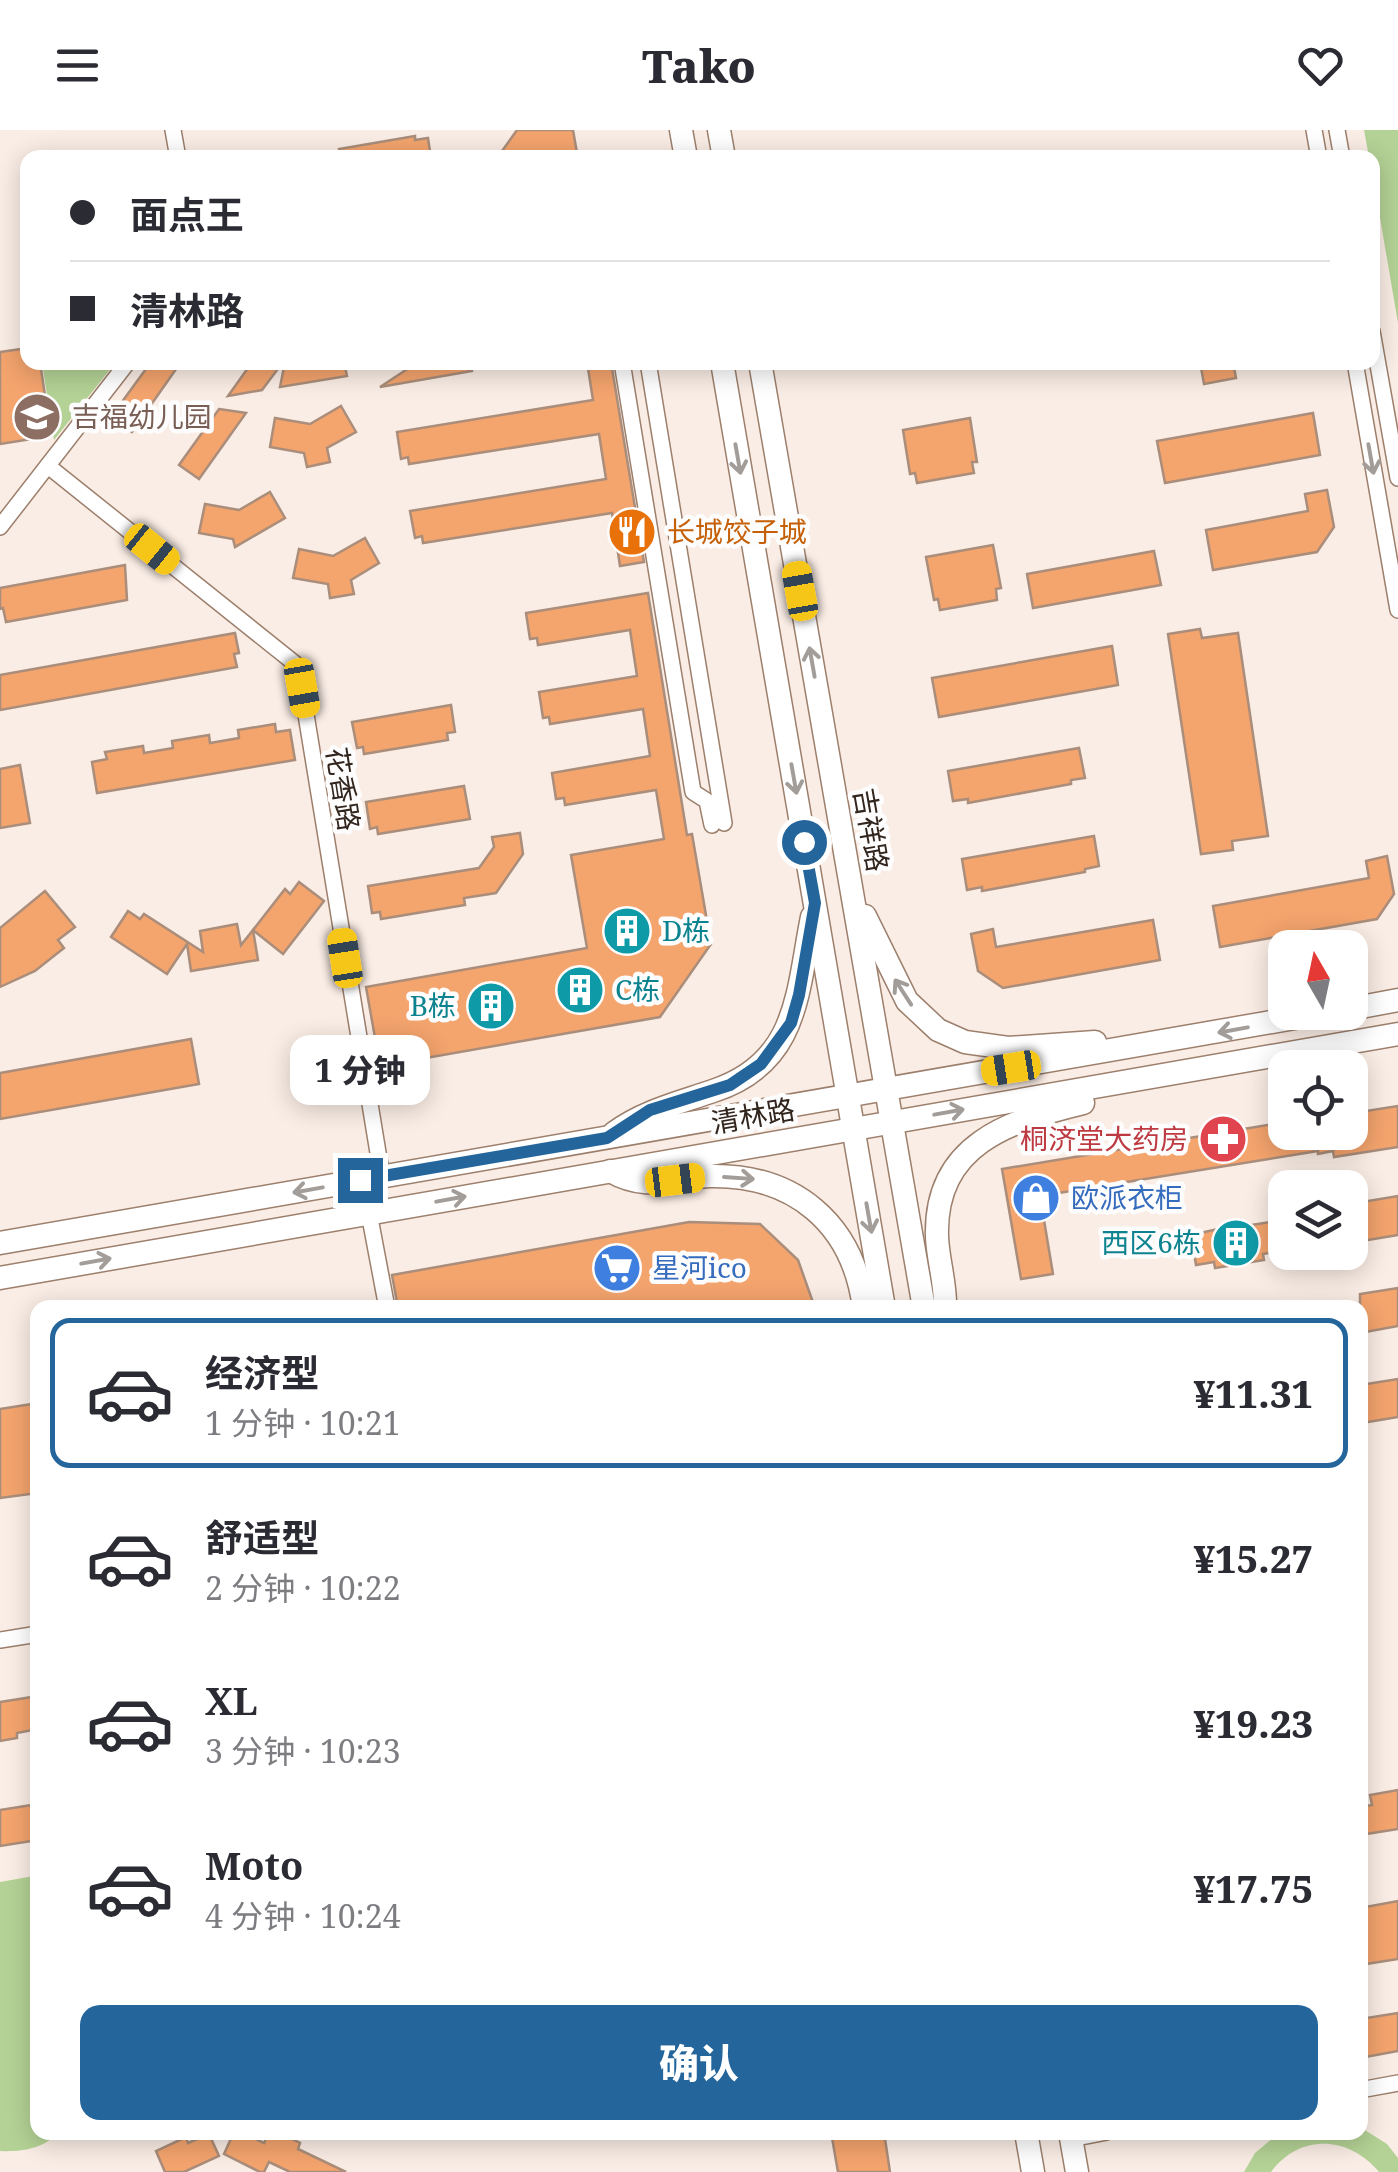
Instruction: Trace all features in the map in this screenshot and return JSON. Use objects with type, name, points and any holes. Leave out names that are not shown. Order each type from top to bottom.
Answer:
[{"type":"main road","points":[[723,370],[883,1300]]},
{"type":"main road","name":"吉祥路","points":[[761,370],[923,1300]]},
{"type":"main road","points":[[852,896],[907,1001],[938,1030],[965,1042],[1008,1048],[1091,1042],[1118,1051]]},
{"type":"main road","points":[[607,1138],[650,1110],[730,1085],[761,1064],[791,1023],[815,903]]},
{"type":"main road","points":[[1368,1005],[1398,1000]]},
{"type":"main road","name":"清林路","points":[[0,1244],[1268,1023]]},
{"type":"main road","name":"清林路","points":[[0,1278],[1395,1035]]},
{"type":"main road","points":[[944,1300],[937,1238],[939,1209],[948,1178],[969,1152],[1002,1127],[1107,1095],[1124,1082]]},
{"type":"main road","points":[[493,1192],[519,1177],[576,1165],[582,1160],[582,1154],[542,1149]]},
{"type":"main road","points":[[610,1172],[644,1184],[706,1176],[750,1177],[774,1184],[817,1211],[841,1236],[860,1281],[863,1300]]},
{"type":"main road","points":[[1027,2140],[1032,2172]]},
{"type":"main road","points":[[1071,2140],[1077,2172]]},
{"type":"street","points":[[0,527],[122,370]]},
{"type":"street","points":[[623,370],[693,792],[707,800],[718,824],[649,370]]},
{"type":"street","points":[[1356,370],[1398,610]]},
{"type":"street","points":[[1379,370],[1398,478]]},
{"type":"street","name":"花香路","points":[[48,466],[298,666],[382,1177]]},
{"type":"street","points":[[0,496],[14,508]]},
{"type":"street","points":[[369,1213],[385,1300]]},
{"type":"street","points":[[0,1640],[30,1635]]},
{"type":"street","points":[[1368,2089],[1398,2083]]},
{"type":"green space","points":[[1364,130],[1398,130],[1398,323],[1380,218],[1380,150],[1368,150]]},
{"type":"green space","points":[[43,370],[109,370],[54,440]]},
{"type":"green space","points":[[30,1877],[30,2140],[50,2140],[16,2151],[0,2151],[0,1882]]},
{"type":"green space","points":[[1368,2132],[1387,2144],[1398,2158],[1398,2172],[1379,2172],[1354,2151],[1325,2144],[1296,2150],[1271,2172],[1244,2172],[1255,2153],[1271,2140],[1368,2140]]},
{"type":"building","points":[[517,130],[573,130],[576,150],[503,150]]},
{"type":"building","points":[[415,136],[415,140],[428,138],[430,150],[339,150]]},
{"type":"building","points":[[20,349],[20,370],[41,370],[51,436],[0,444],[0,352]]},
{"type":"building","points":[[145,370],[175,370],[132,432],[111,417]]},
{"type":"building","points":[[247,370],[277,370],[262,390],[228,396]]},
{"type":"building","points":[[283,370],[346,370],[347,376],[280,387]]},
{"type":"building","points":[[406,370],[472,370],[472,371],[380,387]]},
{"type":"building","points":[[588,370],[612,370],[644,562],[620,566],[612,513],[423,543],[422,536],[415,538],[410,511],[606,479],[599,434],[409,464],[408,457],[401,459],[397,432],[593,400]]},
{"type":"building","points":[[1201,370],[1234,370],[1236,378],[1204,384]]},
{"type":"building","points":[[341,406],[356,432],[327,448],[330,462],[307,467],[304,453],[270,447],[275,418],[310,424]]},
{"type":"building","points":[[219,409],[246,413],[199,479],[179,465]]},
{"type":"building","points":[[1313,413],[1320,455],[1165,483],[1157,441]]},
{"type":"building","points":[[970,418],[977,462],[972,462],[974,473],[917,483],[915,473],[910,474],[903,430]]},
{"type":"building","points":[[1327,490],[1334,527],[1317,552],[1213,570],[1206,530],[1308,511],[1305,494]]},
{"type":"building","points":[[270,492],[285,518],[235,547],[233,539],[199,533],[205,504],[239,510]]},
{"type":"building","points":[[365,538],[379,563],[351,580],[354,594],[330,598],[328,584],[293,578],[299,549],[333,556]]},
{"type":"building","points":[[993,545],[1001,588],[996,589],[997,600],[940,610],[938,599],[934,600],[926,557]]},
{"type":"building","points":[[1154,551],[1161,585],[1033,608],[1027,574]]},
{"type":"building","points":[[125,565],[127,600],[6,622],[3,608],[0,609],[0,588]]},
{"type":"building","points":[[648,593],[687,835],[692,834],[711,944],[660,1017],[380,1066],[366,987],[587,948],[571,855],[664,839],[656,790],[565,805],[564,798],[556,799],[552,773],[650,756],[643,709],[550,724],[549,717],[543,718],[539,692],[637,676],[630,630],[538,645],[537,638],[530,639],[526,613]]},
{"type":"building","points":[[1200,629],[1202,638],[1238,633],[1268,836],[1232,841],[1233,850],[1201,854],[1168,634]]},
{"type":"building","points":[[235,633],[237,667],[0,710],[0,675]]},
{"type":"building","points":[[1112,646],[1118,685],[939,717],[932,678]]},
{"type":"building","points":[[451,705],[455,732],[447,733],[448,740],[364,754],[363,747],[357,748],[352,722]]},
{"type":"building","points":[[275,724],[276,732],[290,730],[295,760],[97,793],[92,762],[107,759],[105,752],[143,746],[144,753],[173,748],[172,741],[209,735],[210,743],[239,738],[238,730]]},
{"type":"building","points":[[1079,748],[1085,778],[1071,780],[1071,784],[968,803],[968,799],[953,801],[948,771]]},
{"type":"building","points":[[20,765],[30,823],[0,828],[0,769]]},
{"type":"building","points":[[464,786],[470,819],[378,834],[377,827],[370,829],[366,802]]},
{"type":"building","points":[[520,833],[523,854],[496,893],[464,898],[465,905],[381,919],[380,912],[372,913],[368,886],[479,868],[494,847],[492,837]]},
{"type":"building","points":[[1094,836],[1099,866],[1085,872],[982,891],[982,887],[967,890],[962,859]]},
{"type":"building","points":[[1387,856],[1394,894],[1377,919],[1315,930],[1268,930],[1268,938],[1220,947],[1213,906],[1369,878],[1366,861]]},
{"type":"building","points":[[299,882],[324,901],[283,954],[253,930],[285,889],[290,894]]},
{"type":"building","points":[[45,891],[75,927],[58,940],[64,948],[35,971],[0,987],[0,928]]},
{"type":"building","points":[[128,911],[140,919],[144,914],[203,952],[200,931],[237,924],[241,945],[253,930],[258,960],[191,971],[187,944],[167,974],[111,937]]},
{"type":"building","points":[[1153,920],[1160,960],[1003,988],[978,971],[971,934],[993,929],[996,947]]},
{"type":"building","points":[[191,1039],[199,1084],[0,1119],[0,1073]]},
{"type":"building","points":[[1398,1106],[1398,1147],[1334,1157],[1333,1151],[1318,1151],[1040,1196],[1053,1274],[1021,1279],[1002,1169],[1268,1125],[1268,1150],[1368,1150],[1368,1111]]},
{"type":"building","points":[[1398,1196],[1398,1235],[1368,1240],[1368,1201]]},
{"type":"building","name":"星河ico","points":[[689,1222],[760,1224],[798,1260],[812,1300],[397,1300],[392,1275]]},
{"type":"building","name":"西区6栋","points":[[1268,1222],[1268,1253],[1263,1254],[1264,1260],[1215,1268],[1214,1262],[1196,1265],[1191,1235]]},
{"type":"building","points":[[1398,1288],[1398,1326],[1368,1332],[1368,1300],[1360,1300],[1360,1294]]},
{"type":"building","points":[[1398,1379],[1398,1417],[1368,1422],[1368,1384]]},
{"type":"building","points":[[30,1404],[30,1494],[0,1498],[0,1409]]},
{"type":"building","points":[[30,1697],[30,1731],[0,1741],[0,1702]]},
{"type":"building","points":[[1398,1790],[1398,1829],[1368,1834],[1370,1795]]},
{"type":"building","points":[[30,1805],[30,1841],[0,1846],[0,1810]]},
{"type":"building","points":[[1398,1901],[1398,1959],[1368,1964],[1368,1907]]},
{"type":"building","points":[[1398,2013],[1398,2051],[1368,2057],[1368,2018]]},
{"type":"building","points":[[180,2140],[188,2143],[212,2140],[219,2156],[184,2172],[165,2172],[156,2151]]},
{"type":"building","points":[[230,2140],[294,2140],[300,2143],[298,2149],[346,2172],[290,2172],[269,2162],[260,2172],[224,2154]]},
{"type":"building","points":[[832,2140],[885,2140],[890,2172],[838,2172]]},
{"type":"place","name":"吉福幼儿园","points":[[37,417]]},
{"type":"place","name":"长城饺子城","points":[[632,532]]},
{"type":"place","name":"D栋","points":[[627,931]]},
{"type":"place","name":"C栋","points":[[580,990]]},
{"type":"place","name":"B栋","points":[[491,1006]]},
{"type":"place","name":"桐济堂大药房","points":[[1223,1139]]},
{"type":"place","name":"欧派衣柜","points":[[1036,1198]]},
{"type":"place","name":"西区6栋","points":[[1236,1243]]},
{"type":"place","name":"星河ico","points":[[617,1268]]},
{"type":"route","points":[[360,1180],[607,1138],[650,1110],[730,1085],[761,1064],[791,1023],[799,995],[815,903],[804,842]]}]
